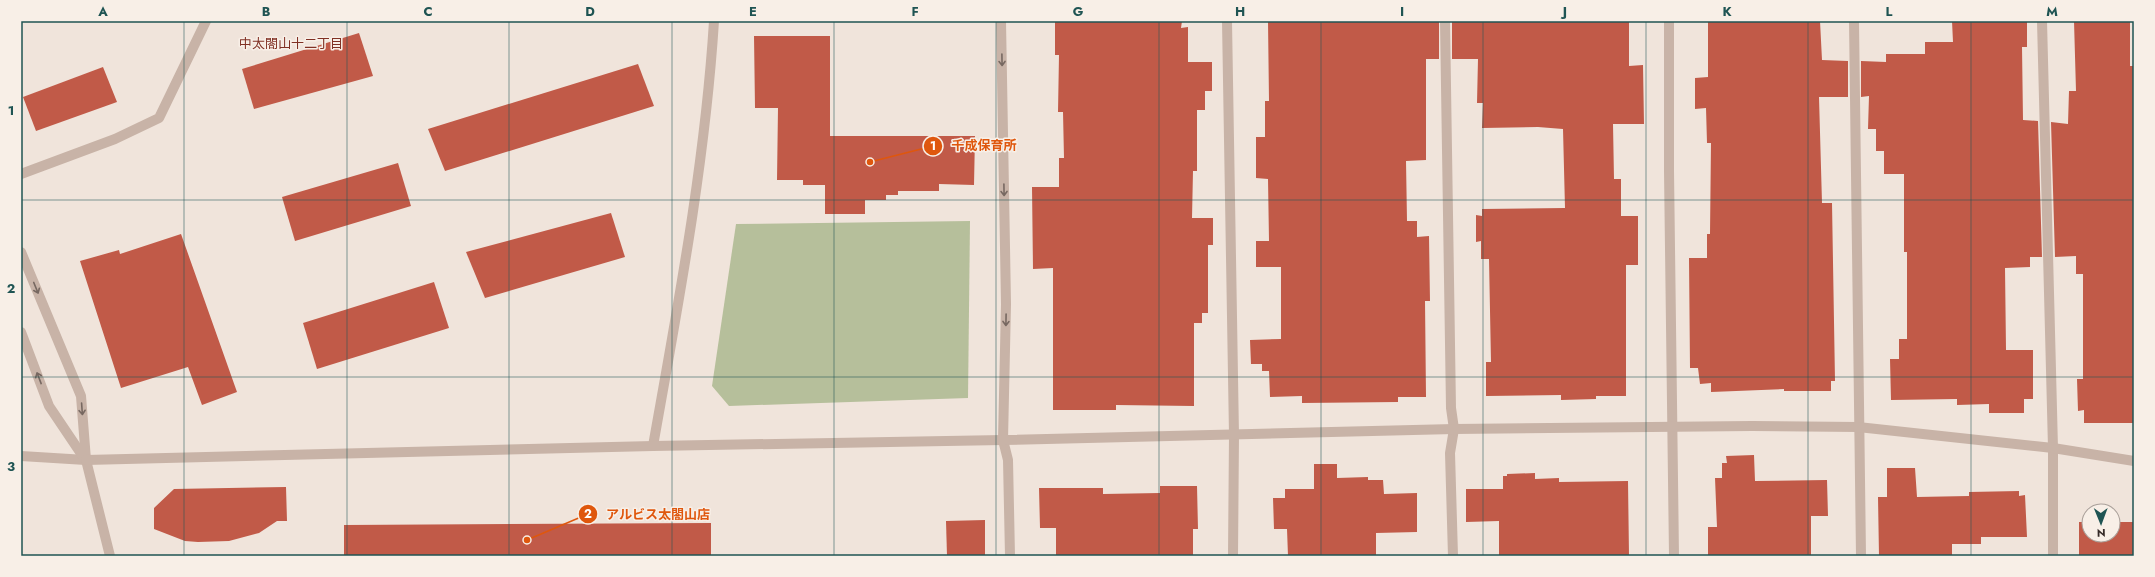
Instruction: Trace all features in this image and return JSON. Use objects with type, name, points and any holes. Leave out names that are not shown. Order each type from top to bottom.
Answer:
[{"type":"street","points":[[21,174],[115,139],[159,118],[206,21]]},
{"type":"street","points":[[653,446],[693,216],[711,75],[714,21]]},
{"type":"street","points":[[1001,21],[1006,304],[1003,440],[1008,460],[1010,556]]},
{"type":"street","points":[[1227,21],[1234,435],[1233,556]]},
{"type":"street","points":[[1445,21],[1451,408],[1454,429],[1450,453],[1453,556]]},
{"type":"street","points":[[1669,21],[1669,171],[1674,427],[1674,556]]},
{"type":"street","points":[[1854,21],[1858,427],[1861,556]]},
{"type":"street","points":[[2042,21],[2053,448],[2053,556]]},
{"type":"street","points":[[21,252],[81,396],[86,460],[110,556]]},
{"type":"street","points":[[21,332],[49,406],[86,460]]},
{"type":"street","points":[[21,456],[86,460],[1454,429],[1858,427],[2053,448],[2134,461]]},
{"type":"green space","points":[[970,221],[968,398],[729,406],[712,386],[736,224]]},
{"type":"building","points":[[1055,21],[1182,21],[1181,28],[1188,27],[1188,62],[1212,62],[1212,91],[1205,91],[1205,110],[1197,110],[1197,171],[1193,171],[1192,218],[1213,218],[1213,245],[1208,245],[1208,313],[1202,313],[1202,323],[1194,323],[1194,406],[1116,405],[1116,410],[1053,410],[1053,268],[1033,269],[1032,187],[1059,187],[1059,158],[1064,158],[1063,112],[1058,112],[1059,55],[1055,55]]},
{"type":"building","points":[[1268,21],[1439,21],[1439,59],[1426,59],[1426,160],[1406,161],[1407,221],[1417,221],[1417,237],[1429,236],[1430,301],[1425,301],[1426,397],[1398,397],[1398,402],[1302,403],[1302,396],[1270,397],[1269,371],[1262,371],[1262,364],[1251,364],[1250,340],[1281,339],[1281,267],[1256,267],[1256,241],[1269,241],[1268,179],[1256,178],[1256,137],[1265,137],[1265,101],[1269,101]]},
{"type":"building","points":[[1452,21],[1629,21],[1629,66],[1643,65],[1644,124],[1613,124],[1614,179],[1621,179],[1621,216],[1638,216],[1638,265],[1626,265],[1626,396],[1596,396],[1596,399],[1561,400],[1561,395],[1486,396],[1486,362],[1491,362],[1489,259],[1481,259],[1481,241],[1476,242],[1476,215],[1482,216],[1482,209],[1565,208],[1563,129],[1538,127],[1482,128],[1483,103],[1477,103],[1478,59],[1452,59]]},
{"type":"building","points":[[1708,21],[1820,21],[1822,60],[1848,61],[1848,97],[1819,97],[1822,203],[1832,203],[1835,381],[1831,381],[1831,391],[1784,391],[1784,389],[1711,392],[1711,383],[1700,384],[1698,368],[1690,368],[1689,258],[1707,258],[1707,234],[1710,234],[1711,143],[1707,143],[1706,108],[1695,109],[1695,78],[1708,77]]},
{"type":"building","points":[[1952,21],[2027,21],[2027,47],[2022,47],[2023,120],[2038,121],[2042,257],[2030,257],[2030,267],[2005,268],[2006,350],[2033,350],[2033,399],[2024,399],[2024,413],[1989,413],[1989,404],[1957,405],[1957,399],[1891,400],[1890,359],[1899,359],[1899,339],[1907,339],[1907,252],[1904,252],[1904,174],[1884,174],[1884,151],[1876,151],[1876,129],[1868,129],[1869,96],[1861,97],[1861,61],[1886,62],[1886,54],[1925,54],[1925,42],[1953,42]]},
{"type":"building","points":[[2074,21],[2130,21],[2130,66],[2134,66],[2134,423],[2084,423],[2084,410],[2078,411],[2077,379],[2083,379],[2083,274],[2076,274],[2076,256],[2055,257],[2051,122],[2068,124],[2069,91],[2076,91]]},
{"type":"building","points":[[359,33],[373,76],[254,109],[242,69]]},
{"type":"building","points":[[754,36],[830,36],[830,136],[975,136],[974,185],[939,184],[939,191],[898,191],[898,195],[886,195],[886,200],[865,200],[865,214],[825,214],[825,185],[803,185],[803,180],[777,180],[778,108],[755,108]]},
{"type":"building","points":[[638,64],[654,106],[445,171],[428,129]]},
{"type":"building","points":[[103,67],[117,102],[36,131],[23,97]]},
{"type":"building","points":[[398,163],[411,206],[295,241],[282,197]]},
{"type":"building","points":[[611,213],[625,257],[485,298],[466,252]]},
{"type":"building","points":[[181,234],[237,392],[202,405],[188,367],[121,388],[80,261],[119,250],[120,254]]},
{"type":"building","points":[[434,282],[449,328],[317,369],[303,323]]},
{"type":"building","points":[[1754,455],[1755,481],[1827,480],[1828,516],[1811,516],[1811,556],[1708,556],[1708,527],[1717,527],[1715,478],[1722,478],[1722,463],[1727,463],[1726,456]]},
{"type":"building","points":[[1314,464],[1337,464],[1337,478],[1368,477],[1368,480],[1383,480],[1384,494],[1417,493],[1417,532],[1376,533],[1376,556],[1288,556],[1287,529],[1274,529],[1273,498],[1285,498],[1285,489],[1314,489]]},
{"type":"building","points":[[1887,468],[1915,468],[1917,497],[1969,496],[1969,492],[2019,491],[2019,496],[2025,495],[2027,537],[1981,537],[1981,544],[1952,544],[1952,556],[1879,556],[1878,497],[1887,497]]},
{"type":"building","points":[[1535,473],[1535,479],[1559,478],[1559,482],[1628,481],[1629,556],[1499,556],[1499,521],[1466,522],[1466,489],[1503,489],[1503,476],[1507,476],[1507,474]]},
{"type":"building","points":[[1160,486],[1197,486],[1198,529],[1193,529],[1193,556],[1056,556],[1056,528],[1040,528],[1039,488],[1103,488],[1103,494],[1160,493]]},
{"type":"building","points":[[286,487],[287,521],[277,521],[259,533],[229,541],[198,542],[185,541],[154,529],[154,508],[174,489]]},
{"type":"building","points":[[985,520],[985,556],[947,556],[946,521]]},
{"type":"building","points":[[2079,522],[2081,522],[2081,543],[2121,543],[2121,522],[2134,522],[2134,556],[2079,556]]},
{"type":"building","points":[[711,523],[711,556],[344,556],[344,525]]},
{"type":"place","name":"千成保育所","points":[[870,162]]},
{"type":"place","name":"アルビス太閤山店","points":[[527,540]]},
{"type":"district","name":"中太閤山十二丁目","points":[[291,43]]}]
